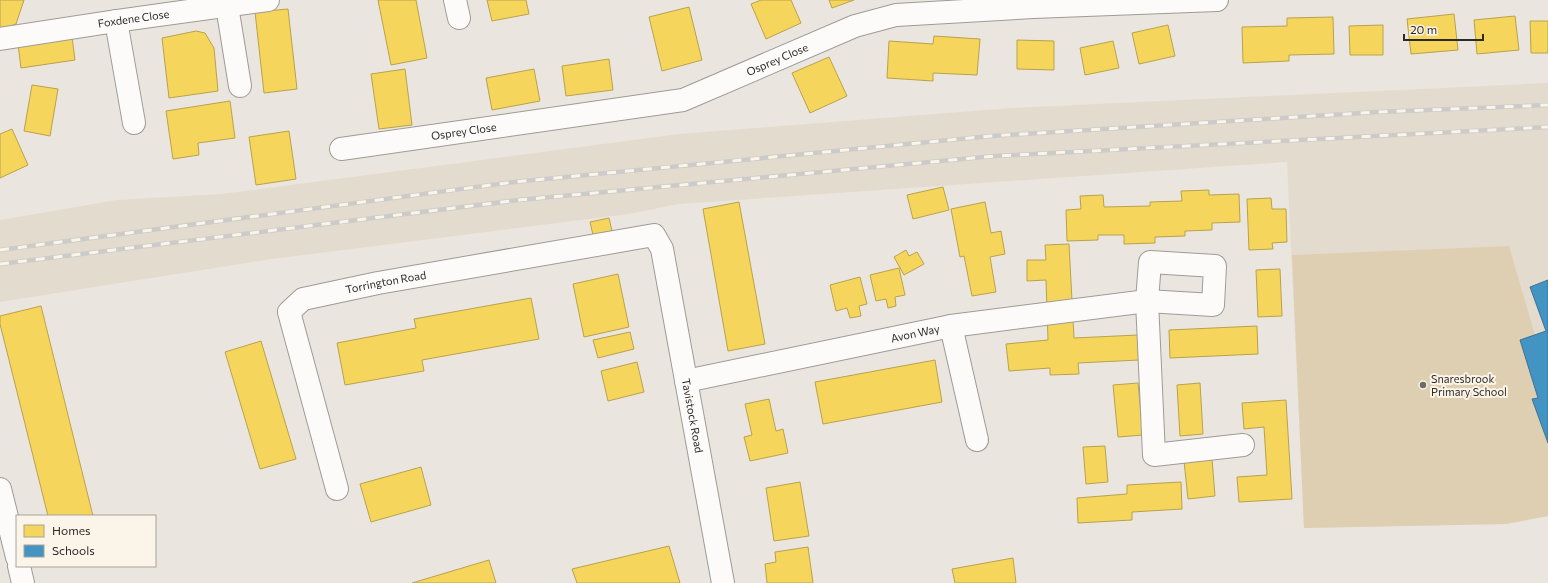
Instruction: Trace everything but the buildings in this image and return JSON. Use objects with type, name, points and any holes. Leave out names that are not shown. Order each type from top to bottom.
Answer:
[{"type":"street","name":"Foxdene Close","points":[[0,39],[268,0]]},
{"type":"street","name":"Osprey Close","points":[[341,148],[683,100],[855,26],[896,15],[1033,7],[1217,0]]},
{"type":"street","points":[[227,6],[240,86]]},
{"type":"street","points":[[116,21],[134,123]]},
{"type":"street","name":"Torrington Road","points":[[337,489],[289,312],[303,299],[378,283],[654,235],[662,249]]},
{"type":"street","name":"Tavistock Road","points":[[662,249],[723,583]]},
{"type":"street","name":"Avon Way","points":[[686,381],[951,326],[1147,301],[1154,455],[1243,445]]},
{"type":"street","points":[[951,326],[977,440]]},
{"type":"street","points":[[0,489],[16,553]]},
{"type":"street","points":[[19,567],[23,583]]},
{"type":"shaded area","points":[[1548,83],[1548,516],[1506,524],[1304,528],[1287,162],[679,204],[629,214],[272,259],[0,302],[0,220],[116,200],[221,194],[679,134],[1011,108]]},
{"type":"shaded area","name":"Snaresbrook Primary School","points":[[1509,246],[1535,335],[1538,398],[1532,400],[1548,443],[1548,516],[1506,524],[1304,528],[1292,255]]},
{"type":"railway","points":[[0,250],[514,182],[991,136],[1378,112],[1548,105]]},
{"type":"railway","points":[[0,264],[519,200],[995,156],[1548,127]]},
{"type":"place","name":"Snaresbrook Primary School","points":[[1423,385]]}]
